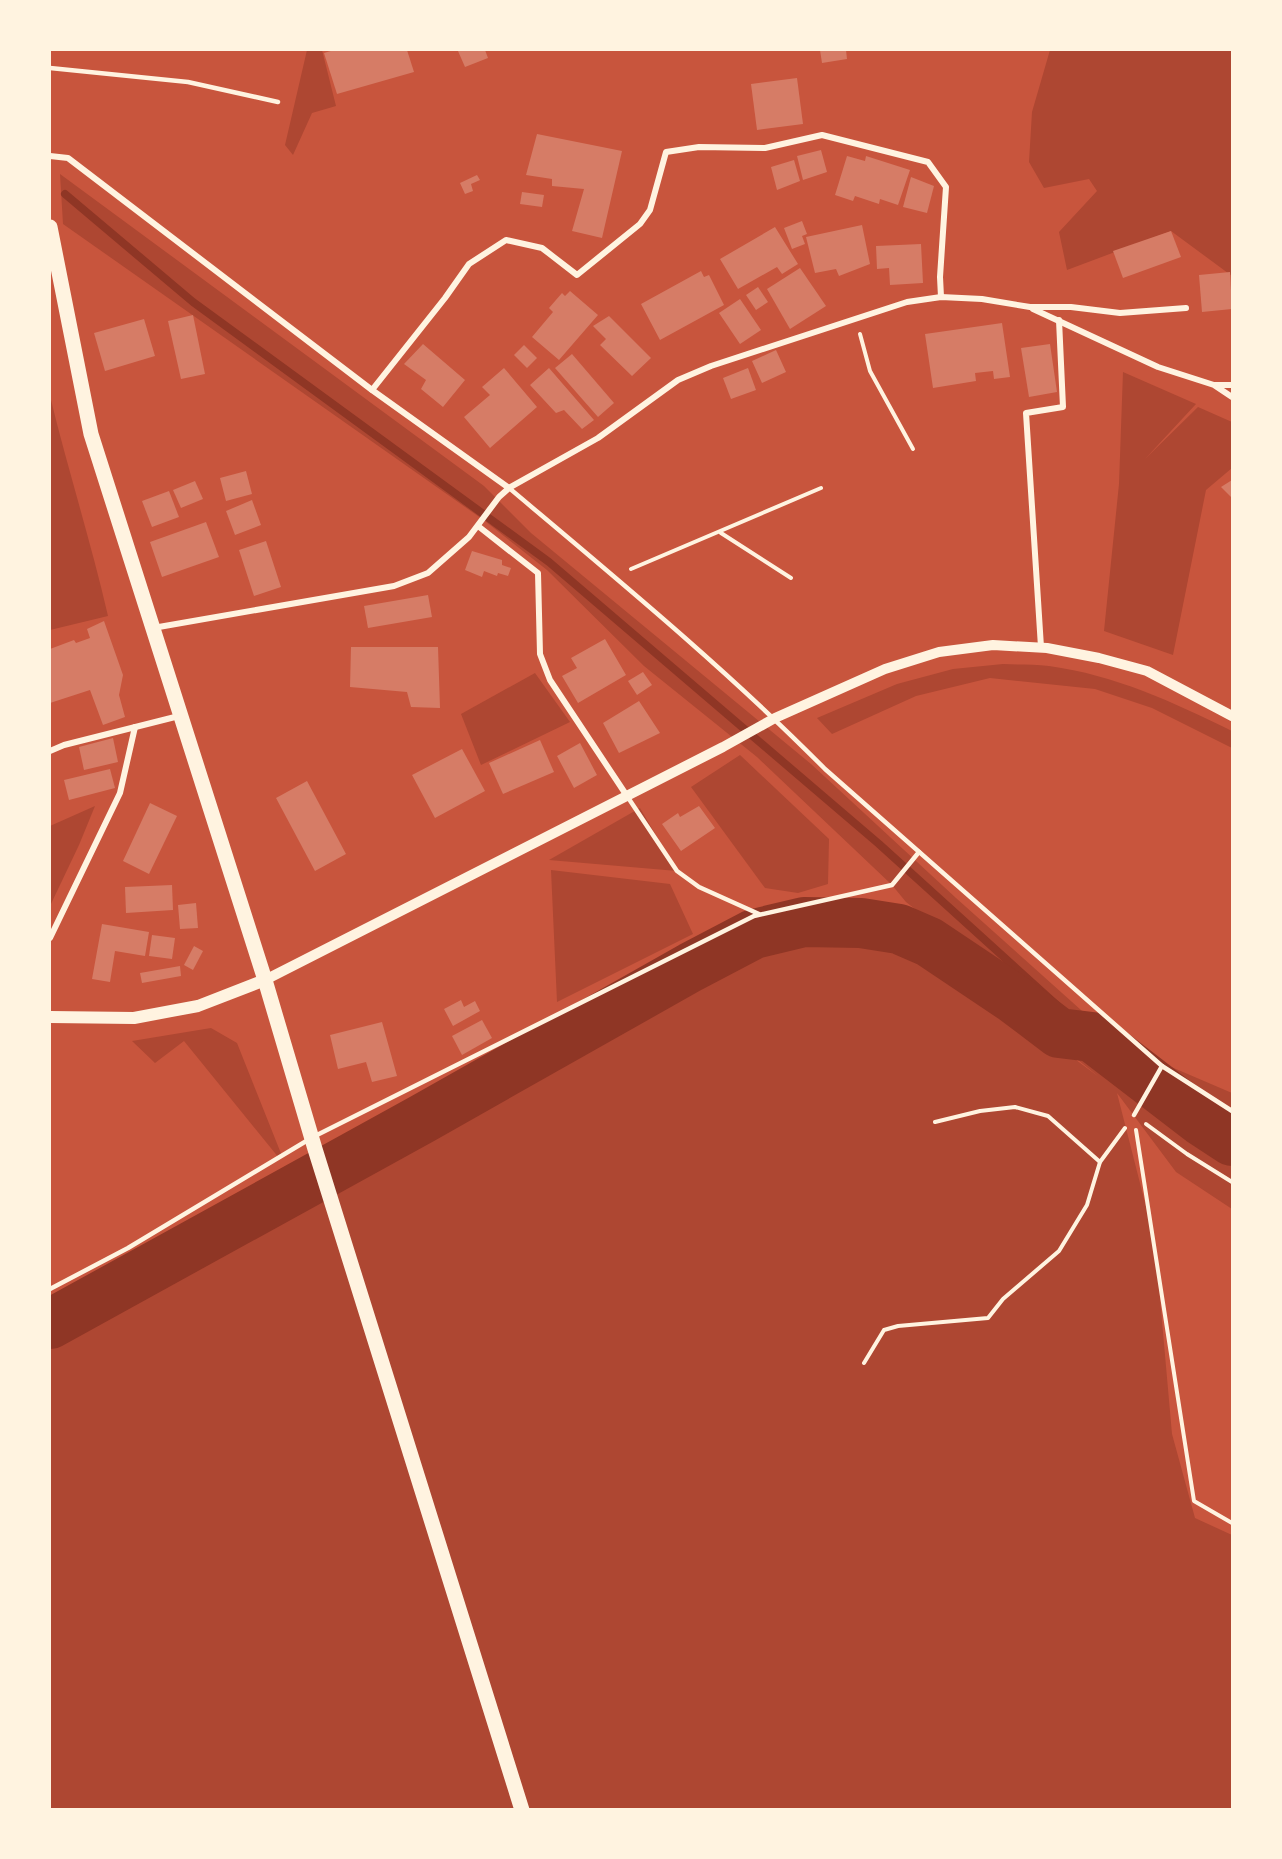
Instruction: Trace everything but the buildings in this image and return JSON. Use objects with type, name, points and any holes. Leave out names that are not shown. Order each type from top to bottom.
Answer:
[{"type":"main road","points":[[50,227],[91,434],[265,980],[522,1809]]},
{"type":"main road","points":[[50,1017],[134,1018],[198,1006],[265,980]]},
{"type":"street","points":[[372,390],[469,264],[506,240],[542,248],[577,275],[640,224],[650,210],[666,152],[699,147],[765,148],[822,135],[928,162],[946,188],[940,297]]},
{"type":"street","points":[[50,156],[68,158],[372,390],[509,488]]},
{"type":"street","points":[[153,628],[394,586],[428,573],[480,524],[499,497],[509,488],[598,438],[678,380],[711,366],[907,302],[940,297],[982,299],[1030,307],[1071,307],[1120,313],[1186,308]]},
{"type":"street","points":[[1030,307],[1158,367],[1214,385],[1233,397]]},
{"type":"street","points":[[1041,647],[1026,413],[1063,407],[1059,320]]},
{"type":"street","points":[[1214,385],[1233,385]]},
{"type":"street","points":[[480,524],[538,573],[540,654],[550,680],[627,796]]},
{"type":"street","points":[[265,980],[723,747],[771,720],[885,669],[939,652],[993,645],[1041,647],[1100,658],[1147,671],[1233,716]]},
{"type":"street","points":[[50,752],[64,745],[180,716]]},
{"type":"street","points":[[50,938],[120,793],[135,727]]},
{"type":"lane","points":[[50,68],[188,82],[278,102]]},
{"type":"lane","points":[[509,488],[614,576],[771,720],[1162,1066],[1233,1111]]},
{"type":"lane","points":[[627,796],[677,871],[699,887],[760,915]]},
{"type":"lane","points":[[50,1289],[128,1248],[314,1143],[760,915],[892,885],[919,852]]},
{"type":"lane","points":[[1134,1115],[1162,1066]]},
{"type":"path","points":[[856,319],[870,371],[913,449]]},
{"type":"path","points":[[614,576],[821,488]]},
{"type":"path","points":[[720,532],[791,578]]},
{"type":"path","points":[[935,1122],[980,1111],[1015,1107],[1048,1116],[1100,1162]]},
{"type":"path","points":[[864,1363],[884,1330],[898,1326],[988,1318],[1003,1299],[1059,1251],[1087,1205],[1100,1162],[1134,1115]]},
{"type":"path","points":[[1134,1115],[1187,1154],[1233,1182]]},
{"type":"path","points":[[1134,1115],[1194,1501],[1233,1523]]},
{"type":"shaded area","points":[[307,50],[322,50],[336,106],[312,113],[293,155],[285,145]]},
{"type":"shaded area","points":[[1050,50],[1232,50],[1232,276],[1171,231],[1067,270],[1059,232],[1097,191],[1089,179],[1044,188],[1029,162],[1032,112]]},
{"type":"shaded area","points":[[60,174],[484,486],[531,533],[811,764],[1120,1045],[1232,1093],[1232,1209],[1176,1172],[1117,1093],[1155,1242],[1172,1434],[1195,1518],[1232,1535],[1232,1809],[50,1809],[50,1337],[129,1289],[286,1210],[394,1139],[505,1085],[585,1052],[670,996],[757,952],[810,929],[861,932],[897,939],[959,981],[1013,1013],[1099,1077],[1008,1003],[960,944],[906,902],[892,885],[757,757],[644,666],[547,570],[485,521],[63,224]]},
{"type":"shaded area","points":[[1123,372],[1196,404],[1145,459],[1198,407],[1232,422],[1232,468],[1206,490],[1173,655],[1104,631],[1119,484]]},
{"type":"shaded area","points":[[50,396],[108,616],[50,630]]},
{"type":"shaded area","points":[[1003,664],[1043,665],[1073,670],[1143,691],[1232,731],[1232,748],[1152,708],[1095,689],[990,678],[916,696],[832,734],[817,718],[897,684],[953,669]]},
{"type":"shaded area","points":[[535,673],[570,722],[481,765],[461,714]]},
{"type":"shaded area","points":[[740,755],[829,839],[828,884],[798,893],[765,888],[691,787]]},
{"type":"shaded area","points":[[95,806],[79,845],[50,906],[50,826]]},
{"type":"shaded area","points":[[640,808],[677,871],[549,860]]},
{"type":"shaded area","points":[[551,870],[670,884],[693,934],[557,1002]]},
{"type":"shaded area","points":[[211,1028],[237,1043],[282,1156],[279,1158],[184,1041],[155,1063],[132,1041]]},
{"type":"waterway","points":[[65,194],[193,302],[549,562],[879,844],[1092,1037]]},
{"type":"waterway","points":[[50,1324],[422,1119],[691,967],[754,934],[804,922],[861,923],[899,929],[929,942],[1014,999],[1059,1033],[1092,1037],[1200,1120],[1232,1141]]}]
